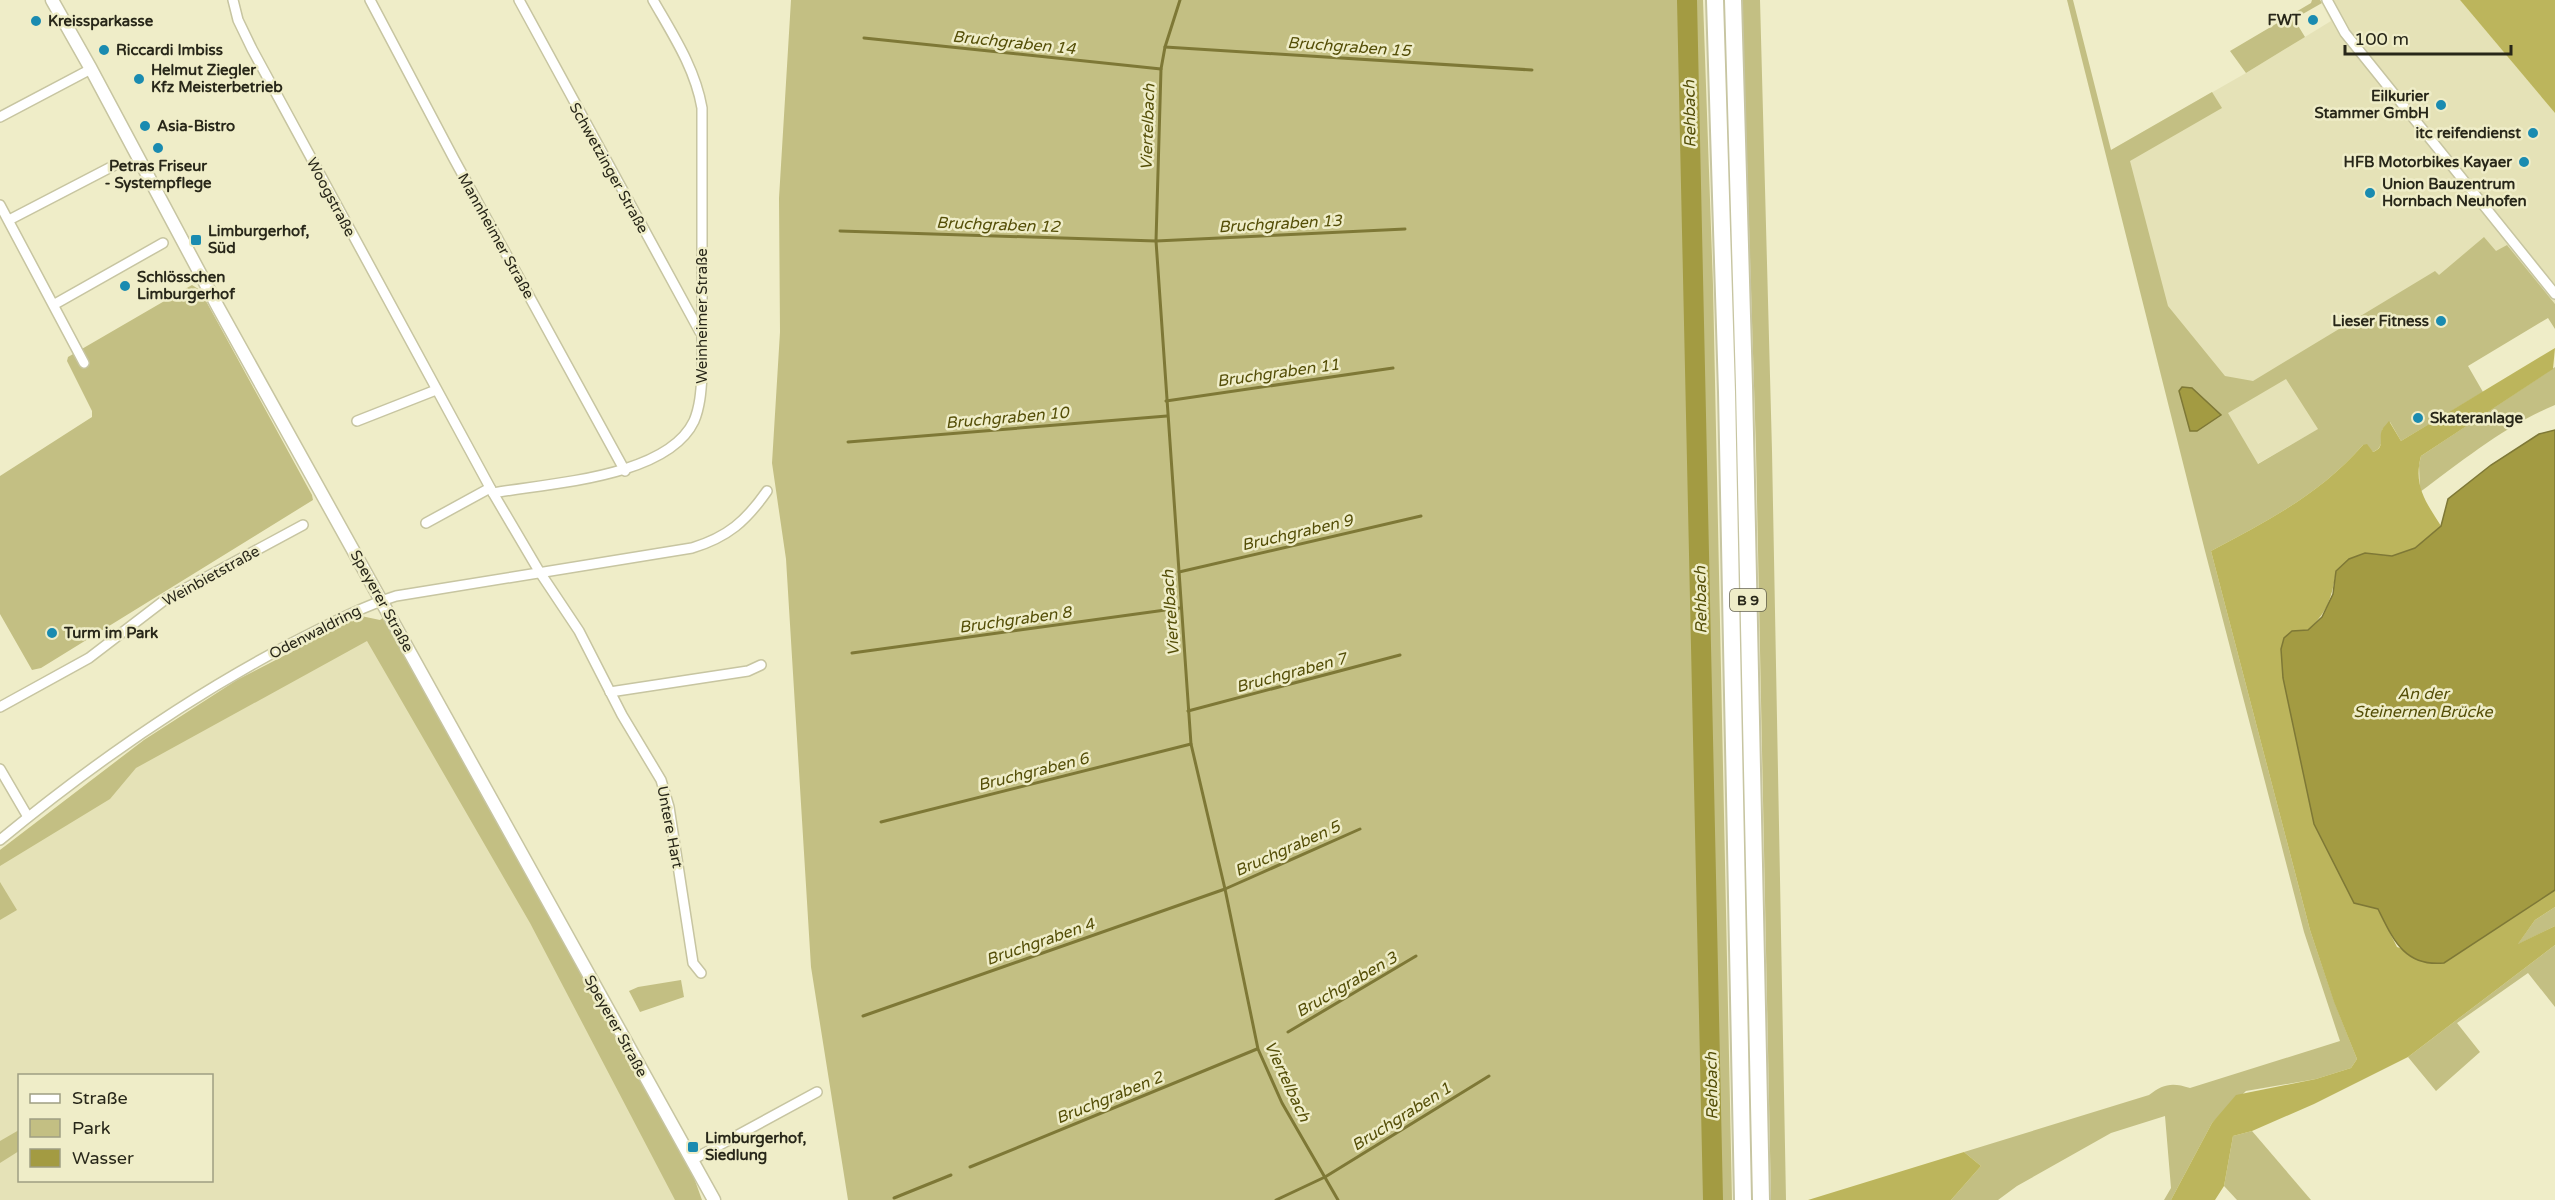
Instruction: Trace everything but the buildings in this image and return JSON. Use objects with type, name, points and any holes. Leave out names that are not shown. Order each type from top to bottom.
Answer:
[{"type":"highway","name":"B 9","points":[[1715,0],[1727,392],[1743,1200]]},
{"type":"highway","name":"B 9","points":[[1733,0],[1761,1200]]},
{"type":"street","name":"Speyerer Straße","points":[[52,0],[179,235],[714,1200]]},
{"type":"street","name":"Woogstraße","points":[[233,0],[238,20],[252,49],[436,390],[539,571]]},
{"type":"street","name":"Mannheimer Straße","points":[[370,0],[458,167],[625,471]]},
{"type":"street","name":"Schwetzinger Straße","points":[[519,0],[701,334]]},
{"type":"street","name":"Weinheimer Straße","points":[[492,490],[625,471],[670,449],[693,422],[701,393],[702,108],[698,84],[653,0]]},
{"type":"street","points":[[2327,0],[2345,33],[2555,294]]},
{"type":"street","points":[[0,117],[91,69]]},
{"type":"street","points":[[9,220],[113,166]]},
{"type":"street","points":[[0,205],[55,304],[84,363]]},
{"type":"street","points":[[55,304],[163,243]]},
{"type":"street","points":[[357,421],[436,390]]},
{"type":"street","points":[[426,523],[492,490]]},
{"type":"street","name":"Odenwaldring","points":[[0,840],[138,734],[233,674],[363,607],[396,596],[692,548],[711,542],[733,530],[750,516],[767,491]]},
{"type":"street","name":"Weinbietstraße","points":[[0,707],[89,658],[166,599],[303,525]]},
{"type":"street","name":"Untere Hart","points":[[539,571],[579,631],[610,692],[661,780],[669,807],[693,963],[701,973]]},
{"type":"street","points":[[610,692],[747,671],[761,665]]},
{"type":"street","points":[[0,769],[28,817]]},
{"type":"street","points":[[692,1160],[817,1092]]},
{"type":"shaded area","points":[[2320,0],[2460,0],[2555,113],[2555,304],[2547,294],[2375,397],[2199,497],[2111,150],[2246,73],[2331,21]]},
{"type":"shaded area","points":[[2460,0],[2555,0],[2555,113]]},
{"type":"shaded area","points":[[2555,348],[2553,369],[2421,456],[2419,476],[2422,493],[2441,526],[2415,548],[2392,556],[2365,553],[2336,571],[2328,604],[2308,630],[2378,909],[2397,947],[2444,963],[2555,890],[2555,907],[2535,920],[2518,944],[2555,926],[2555,945],[2408,1057],[2314,1104],[2252,1131],[2233,1136],[2224,1186],[2215,1200],[2171,1200],[2212,1123],[2236,1095],[2316,1079],[2351,1068],[2357,1059],[2334,1002],[2310,930],[2211,551],[2273,517],[2311,492],[2346,463],[2363,445],[2367,444],[2373,452],[2377,450],[2381,445],[2382,430],[2389,421],[2401,441]]},
{"type":"shaded area","points":[[361,616],[695,1200],[0,1200],[0,850],[144,740],[237,680]]},
{"type":"shaded area","points":[[1964,1152],[1981,1166],[1951,1200],[1808,1200]]},
{"type":"green space","points":[[791,0],[1703,0],[1713,285],[1732,1200],[848,1200],[811,967],[786,559],[772,463],[780,332],[779,198]]},
{"type":"green space","points":[[1742,0],[1760,0],[1772,451],[1786,1200],[1771,1200],[1756,450]]},
{"type":"green space","points":[[2067,0],[2073,0],[2111,150],[2212,92],[2222,108],[2130,161],[2168,306],[2225,376],[2253,381],[2435,271],[2439,275],[2484,237],[2496,251],[2507,245],[2555,304],[2555,329],[2548,318],[2468,366],[2483,392],[2401,441],[2390,422],[2382,430],[2379,448],[2373,452],[2363,445],[2346,463],[2311,492],[2273,517],[2211,551],[2310,930],[2357,1059],[2351,1068],[2316,1079],[2246,1091],[2212,1123],[2171,1200],[2164,1200],[2171,1188],[2165,1116],[2111,1133],[2017,1186],[1998,1200],[1951,1200],[1981,1166],[1964,1152],[2149,1095],[2163,1086],[2178,1085],[2190,1088],[2340,1041],[2304,932],[2205,551]],"holes":[[[2286,379],[2318,429],[2258,464],[2228,413]]]},
{"type":"green space","points":[[2312,0],[2320,0],[2322,3],[2294,19],[2305,37],[2246,73],[2230,51],[2311,3]]},
{"type":"green space","points":[[192,285],[200,290],[313,500],[41,668],[32,670],[0,614],[0,476],[92,417],[92,411],[67,361],[68,357]]},
{"type":"green space","points":[[2555,367],[2555,405],[2502,433],[2420,492],[2421,456]]},
{"type":"green space","points":[[361,616],[380,620],[384,617],[693,1175],[702,1200],[675,1200],[530,923],[367,641],[136,768],[110,799],[0,866],[0,850],[144,740],[237,680]]},
{"type":"green space","points":[[0,882],[17,910],[0,920]]},
{"type":"green space","points":[[2555,907],[2555,926],[2517,945],[2535,920]]},
{"type":"green space","points":[[2555,945],[2555,1007],[2528,973],[2457,1023],[2480,1052],[2436,1091],[2408,1057]]},
{"type":"green space","points":[[681,980],[684,997],[640,1012],[629,991],[638,987]]},
{"type":"green space","points":[[18,1131],[18,1152],[0,1163],[0,1141]]},
{"type":"green space","points":[[2252,1131],[2311,1200],[2237,1200],[2224,1186],[2233,1136]]},
{"type":"water","points":[[2182,387],[2192,388],[2221,415],[2197,431],[2190,431],[2179,391]]},
{"type":"water","name":"An der Steinernen Brücke","points":[[2555,430],[2555,890],[2444,963],[2430,963],[2409,956],[2402,949],[2389,931],[2378,909],[2354,903],[2314,824],[2283,678],[2281,649],[2284,638],[2292,631],[2308,630],[2322,617],[2333,594],[2336,571],[2349,559],[2365,553],[2392,556],[2415,548],[2441,526],[2448,499],[2491,465],[2539,434]]},
{"type":"waterway","name":"Viertelbach","points":[[1180,0],[1165,47],[1161,69],[1156,241],[1191,744],[1225,889],[1258,1049],[1282,1103],[1338,1200]]},
{"type":"waterway","name":"Rehbach","points":[[1687,0],[1713,1200]]},
{"type":"waterway","name":"Bruchgraben 14","points":[[864,38],[1161,69]]},
{"type":"waterway","name":"Bruchgraben 15","points":[[1165,47],[1532,70]]},
{"type":"waterway","name":"Bruchgraben 12","points":[[840,231],[1156,241],[1405,229]]},
{"type":"waterway","name":"Bruchgraben 11","points":[[1166,401],[1393,368]]},
{"type":"waterway","name":"Bruchgraben 10","points":[[848,442],[1167,416]]},
{"type":"waterway","name":"Bruchgraben 9","points":[[1179,572],[1421,516]]},
{"type":"waterway","name":"Bruchgraben 8","points":[[852,653],[1180,608]]},
{"type":"waterway","name":"Bruchgraben 7","points":[[1188,711],[1400,655]]},
{"type":"waterway","name":"Bruchgraben 6","points":[[881,822],[1191,744]]},
{"type":"waterway","name":"Bruchgraben 4","points":[[863,1016],[1225,889],[1360,829]]},
{"type":"waterway","name":"Bruchgraben 3","points":[[1288,1032],[1416,956]]},
{"type":"waterway","name":"Bruchgraben 2","points":[[970,1167],[1257,1049]]},
{"type":"waterway","name":"Bruchgraben 1","points":[[1276,1200],[1325,1177],[1489,1076]]},
{"type":"waterway","name":"Bruchgraben 2","points":[[894,1198],[951,1175]]},
{"type":"place","name":"FWT","points":[[2313,20]]},
{"type":"place","name":"Kreissparkasse","points":[[36,21]]},
{"type":"place","name":"Riccardi Imbiss","points":[[104,50]]},
{"type":"place","name":"Helmut Ziegler Kfz Meisterbetrieb","points":[[139,79]]},
{"type":"place","name":"Eilkurier Stammer GmbH","points":[[2441,105]]},
{"type":"place","name":"Asia-Bistro","points":[[145,126]]},
{"type":"place","name":"itc reifendienst","points":[[2533,133]]},
{"type":"place","name":"Petras Friseur - Systempflege","points":[[158,148]]},
{"type":"place","name":"HFB Motorbikes Kayaer","points":[[2524,162]]},
{"type":"place","name":"Union Bauzentrum Hornbach Neuhofen","points":[[2370,193]]},
{"type":"place","name":"Limburgerhof, Süd","points":[[196,240]]},
{"type":"place","name":"Schlösschen Limburgerhof","points":[[125,286]]},
{"type":"place","name":"Lieser Fitness","points":[[2441,321]]},
{"type":"place","name":"Skateranlage","points":[[2418,418]]},
{"type":"place","name":"Turm im Park","points":[[52,633]]},
{"type":"place","name":"Limburgerhof, Siedlung","points":[[693,1147]]},
{"type":"water label","name":"Bruchgraben 13","points":[[1280,223]]},
{"type":"water label","name":"Bruchgraben 5","points":[[1287,848]]}]
